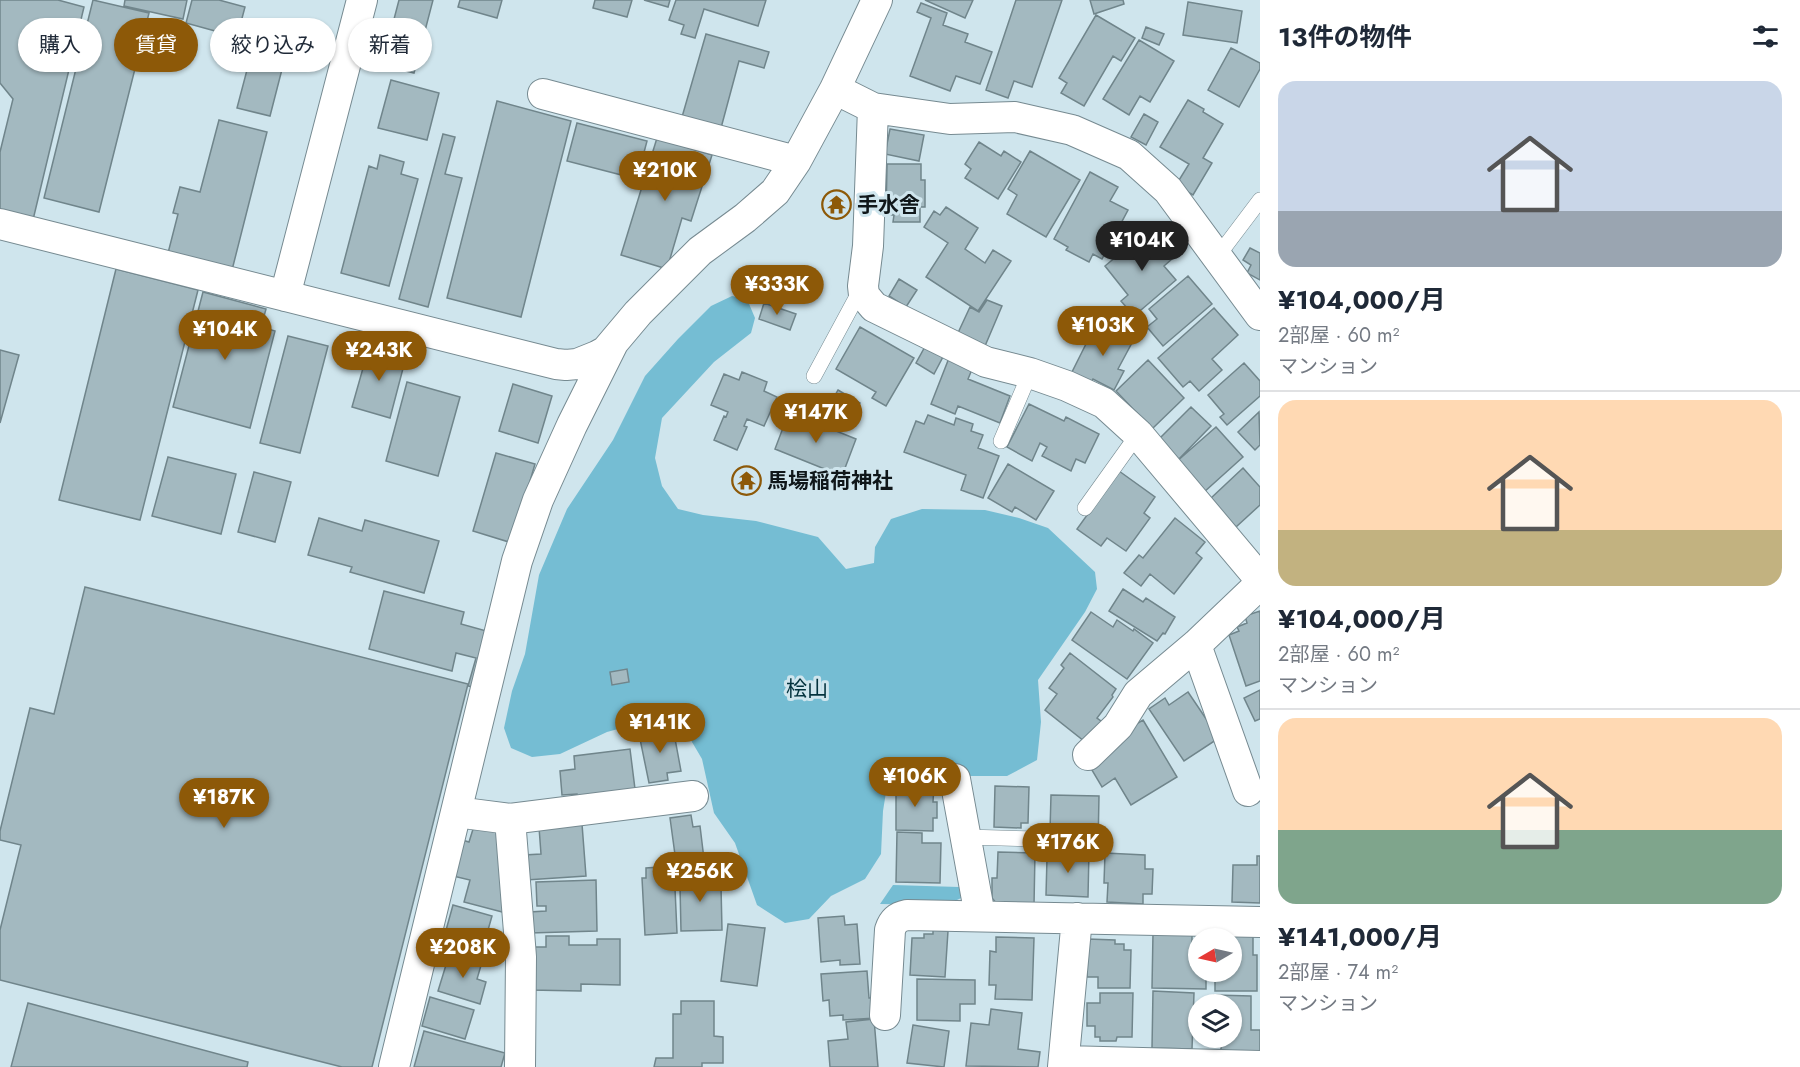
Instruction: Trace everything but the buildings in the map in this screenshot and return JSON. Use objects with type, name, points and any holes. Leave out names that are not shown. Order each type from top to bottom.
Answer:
[{"type":"street","points":[[285,296],[362,0]]},
{"type":"street","points":[[0,224],[556,364],[566,365],[588,360],[606,351],[638,313],[700,251],[745,218],[775,192],[796,161],[835,88],[877,0]]},
{"type":"street","points":[[835,88],[873,108],[950,119],[1016,117],[1072,130],[1129,155],[1168,190],[1260,315]]},
{"type":"street","points":[[543,94],[796,161]]},
{"type":"street","points":[[873,108],[867,246],[862,286],[864,295],[874,306],[986,362],[1030,373],[1067,386],[1104,403],[1137,434],[1260,579]]},
{"type":"street","points":[[394,1067],[517,561],[538,500],[613,343]]},
{"type":"street","points":[[1088,756],[1118,726],[1138,694],[1196,645],[1260,584]]},
{"type":"street","points":[[1196,645],[1248,791]]},
{"type":"street","points":[[955,779],[980,916]]},
{"type":"street","points":[[456,812],[510,819],[693,796]]},
{"type":"street","points":[[510,819],[521,957],[520,1067]]},
{"type":"street","points":[[885,1015],[890,930],[895,920],[907,915],[1260,922]]},
{"type":"street","points":[[1077,918],[1064,1064],[1260,1066]]},
{"type":"lane","points":[[1217,257],[1260,201]]},
{"type":"lane","points":[[814,376],[862,286]]},
{"type":"lane","points":[[1001,441],[1030,373]]},
{"type":"lane","points":[[1085,508],[1137,434]]},
{"type":"lane","points":[[966,837],[1037,839]]},
{"type":"green space","name":"桧山","points":[[732,296],[747,299],[755,318],[751,333],[714,362],[662,418],[655,458],[662,486],[678,509],[703,515],[756,521],[818,537],[846,569],[874,563],[875,547],[891,519],[922,509],[985,510],[1048,528],[1095,572],[1097,589],[1085,612],[1038,680],[1041,722],[1037,760],[1007,776],[935,773],[898,777],[887,786],[881,854],[865,879],[831,896],[809,919],[785,923],[757,905],[735,843],[714,813],[702,759],[682,725],[658,718],[607,732],[560,754],[532,757],[511,748],[504,728],[512,691],[525,654],[539,575],[567,509],[613,440],[645,376],[711,306]]},
{"type":"green space","points":[[893,885],[959,887],[961,898],[947,905],[880,904]]},
{"type":"place","name":"手水舎","points":[[836,205]]},
{"type":"place","name":"馬場稲荷神社","points":[[746,481]]}]
